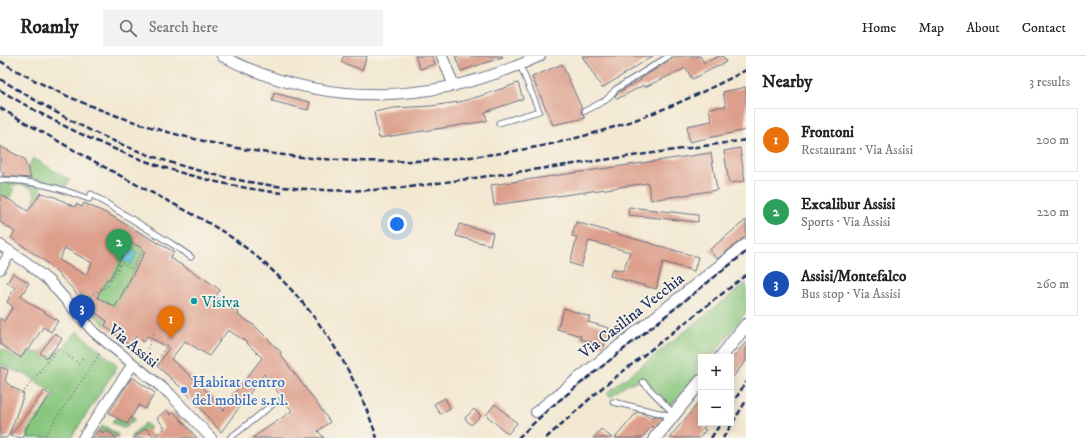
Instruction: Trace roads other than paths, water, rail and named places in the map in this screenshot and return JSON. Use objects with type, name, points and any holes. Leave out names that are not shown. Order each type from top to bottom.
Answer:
[{"type":"street","points":[[222,56],[244,67],[276,79],[313,88],[365,95],[415,93],[454,86],[500,73],[540,56]]},
{"type":"street","points":[[442,56],[454,86]]},
{"type":"street","name":"Via Casilina Vecchia","points":[[536,412],[746,244]]},
{"type":"street","name":"Via Assisi","points":[[0,245],[29,264],[50,282],[94,332],[170,394],[212,438]]},
{"type":"street","points":[[0,269],[11,252]]},
{"type":"street","points":[[723,354],[746,325]]},
{"type":"street","points":[[84,438],[133,364]]},
{"type":"street","points":[[655,438],[698,385]]},
{"type":"lane","points":[[584,111],[606,100],[616,89],[668,56]]},
{"type":"lane","points":[[499,123],[539,111],[520,65]]},
{"type":"lane","points":[[0,180],[20,180],[46,184],[67,190],[89,199],[91,194],[191,257]]},
{"type":"lane","points":[[643,382],[674,416]]},
{"type":"lane","points":[[230,438],[277,402]]},
{"type":"lane","points":[[613,402],[674,416]]},
{"type":"water","points":[[129,249],[137,253],[131,264],[123,260]]},
{"type":"railway","points":[[0,61],[64,95],[133,122],[206,142],[280,155],[356,161],[431,160],[505,153],[576,138],[641,118],[705,91],[746,70]]},
{"type":"railway","points":[[0,79],[75,122],[137,151],[175,164],[213,174],[291,188],[370,190],[410,187],[746,140]]},
{"type":"railway","points":[[0,90],[67,127],[135,157],[206,179],[282,193]]},
{"type":"railway","points":[[0,108],[99,164],[202,219],[225,233],[251,252],[276,274],[298,297],[318,323],[352,378],[366,408],[377,438]]},
{"type":"railway","points":[[518,438],[551,407],[746,252]]},
{"type":"railway","points":[[546,438],[603,387],[746,275]]},
{"type":"railway","points":[[734,401],[746,382]]},
{"type":"railway","points":[[723,438],[746,401]]},
{"type":"railway","points":[[711,438],[719,426]]},
{"type":"place","name":"Excalibur Assisi","points":[[119,262]]},
{"type":"place","name":"Visiva","points":[[194,301]]},
{"type":"place","name":"Assisi/Montefalco","points":[[82,328]]},
{"type":"place","name":"Frontoni","points":[[171,339]]},
{"type":"place","name":"Habitat centro del mobile s.r.l.","points":[[184,390]]}]
